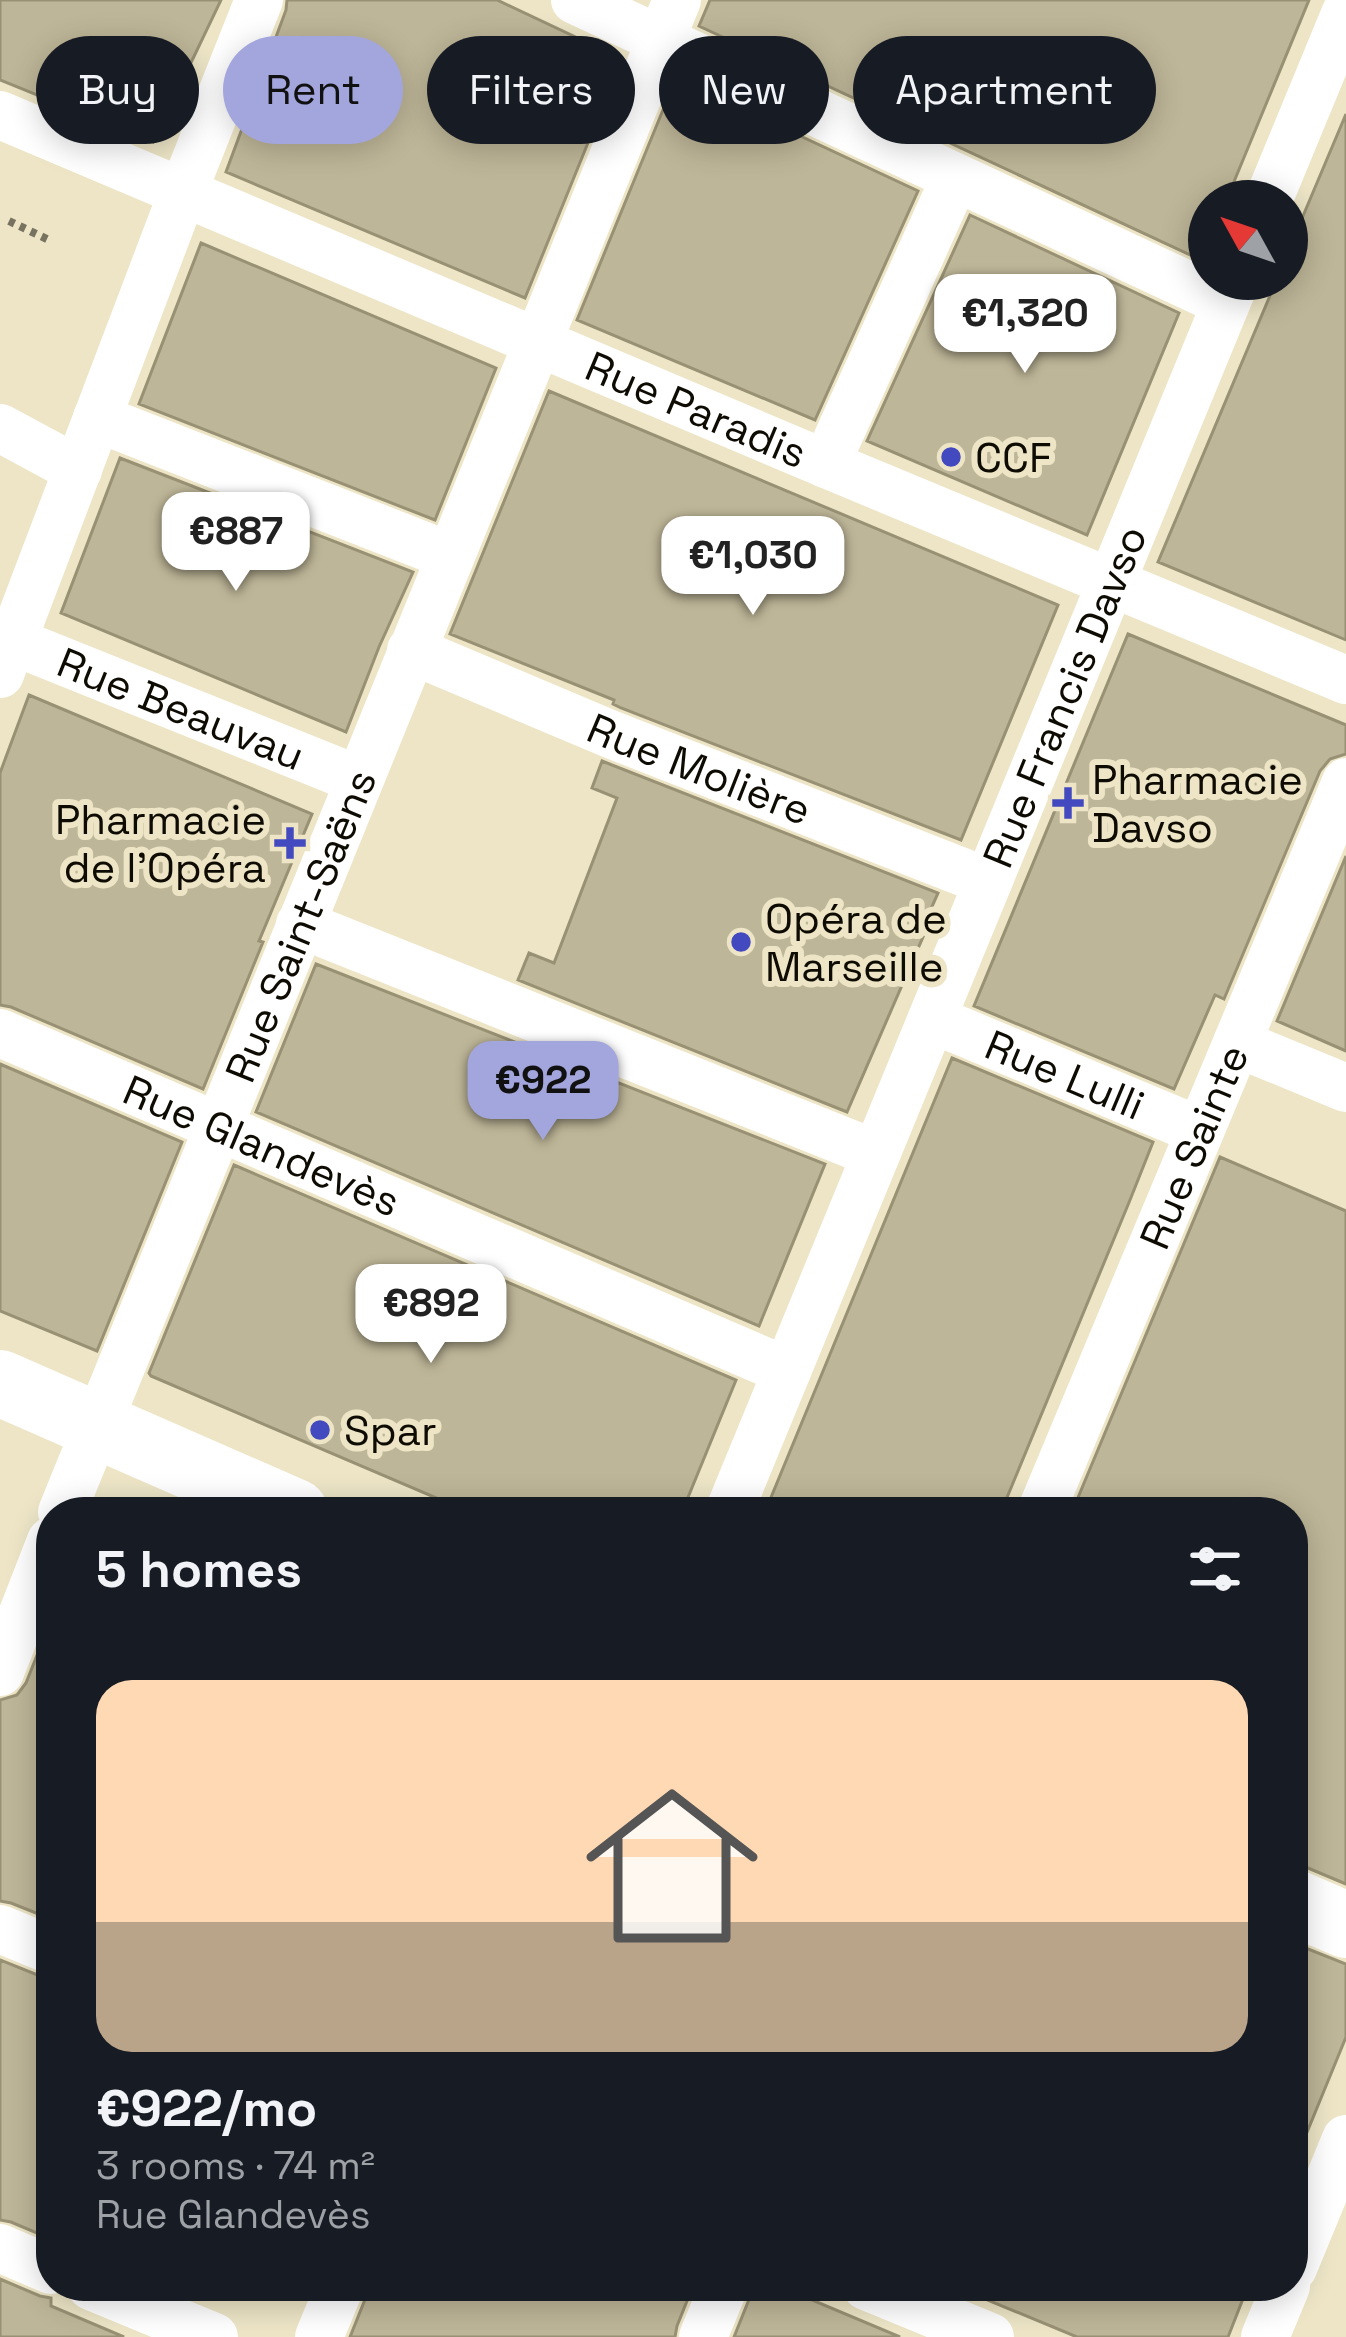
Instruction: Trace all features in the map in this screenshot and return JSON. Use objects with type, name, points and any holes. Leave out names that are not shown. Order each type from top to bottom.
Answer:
[{"type":"street","points":[[4,650],[260,0]]},
{"type":"street","points":[[575,0],[669,20],[955,178],[1188,273]]},
{"type":"street","points":[[1277,180],[1346,12]]},
{"type":"street","name":"Rue Saint-Saëns","points":[[68,1497],[669,20]]},
{"type":"street","name":"Rue Paradis","points":[[0,116],[1346,680]]},
{"type":"street","points":[[826,464],[955,178]]},
{"type":"street","name":"Rue Francis Davso","points":[[735,1497],[1227,300]]},
{"type":"street","points":[[97,418],[450,556]]},
{"type":"street","points":[[0,428],[78,470]]},
{"type":"street","name":"Rue Beauvau","points":[[4,650],[359,780]]},
{"type":"street","name":"Rue Molière","points":[[412,650],[610,734],[988,882]]},
{"type":"street","name":"Rue Sainte","points":[[1047,1497],[1346,782]]},
{"type":"street","points":[[300,924],[876,1154]]},
{"type":"street","name":"Rue Lulli","points":[[932,1018],[1200,1132]]},
{"type":"street","name":"Rue Glandevès","points":[[0,1033],[788,1371]]},
{"type":"street","points":[[1237,1043],[1346,1088]]},
{"type":"street","points":[[0,1383],[260,1497]]},
{"type":"street","points":[[0,1672],[36,1580]]},
{"type":"street","points":[[1308,1908],[1346,1924]]},
{"type":"street","points":[[0,1929],[36,1944]]},
{"type":"street","points":[[1308,2188],[1346,2139]]},
{"type":"street","points":[[0,2248],[36,2264]]},
{"type":"street","points":[[119,2301],[214,2337]]},
{"type":"street","points":[[319,2337],[334,2301]]},
{"type":"street","points":[[703,2337],[718,2301]]},
{"type":"street","points":[[902,2301],[990,2337]]},
{"type":"street","points":[[1265,2337],[1280,2301]]},
{"type":"path","points":[[9,221],[49,239]]},
{"type":"building","points":[[0,0],[221,0],[199,46],[199,36],[36,36],[36,95],[0,80]]},
{"type":"building","points":[[287,0],[497,0],[573,36],[427,36],[427,144],[588,144],[525,298],[226,172],[236,144],[403,144],[403,36],[276,36]]},
{"type":"building","points":[[710,0],[1309,0],[1235,180],[1188,180],[1188,254],[952,144],[1156,144],[1156,36],[853,36],[853,98],[829,87],[829,36],[720,36],[699,26]]},
{"type":"building","points":[[1346,114],[1346,640],[1158,562],[1268,300],[1308,300],[1308,204]]},
{"type":"building","points":[[659,120],[659,144],[817,144],[918,191],[815,420],[577,320]]},
{"type":"building","points":[[970,215],[1179,313],[1087,535],[867,441]]},
{"type":"building","points":[[201,243],[496,368],[435,520],[139,404]]},
{"type":"building","points":[[549,391],[1058,605],[961,840],[621,708],[614,700],[450,634]]},
{"type":"building","points":[[120,458],[413,572],[346,732],[61,613]]},
{"type":"building","points":[[1128,634],[1346,725],[1346,754],[1330,759],[1320,771],[1224,999],[1215,995],[1174,1089],[974,1006]]},
{"type":"building","points":[[29,695],[312,814],[203,1089],[0,1005],[0,773]]},
{"type":"building","name":"Opéra de Marseille","points":[[602,761],[938,893],[847,1112],[518,980],[529,953],[554,963],[617,798],[592,788]]},
{"type":"building","points":[[1346,856],[1346,1051],[1277,1021]]},
{"type":"building","points":[[316,964],[825,1164],[759,1326],[256,1112]]},
{"type":"building","points":[[952,1058],[1153,1142],[1007,1497],[771,1497]]},
{"type":"building","points":[[0,1064],[182,1142],[97,1351],[0,1311]]},
{"type":"building","points":[[1220,1157],[1346,1211],[1346,1884],[1308,1868],[1308,1497],[1078,1497]]},
{"type":"building","points":[[234,1165],[736,1380],[688,1497],[434,1497],[149,1373]]},
{"type":"building","points":[[36,1658],[36,1913],[0,1901],[0,1700],[17,1695]]},
{"type":"building","points":[[1308,1949],[1346,1964],[1346,2037],[1308,2130]]},
{"type":"building","points":[[0,1960],[36,1974],[36,2233],[0,2220]]},
{"type":"building","points":[[0,2279],[36,2294],[36,2301],[51,2301],[51,2306],[124,2337],[0,2337]]},
{"type":"building","points":[[364,2301],[687,2301],[675,2337],[350,2337]]},
{"type":"building","points":[[748,2301],[815,2301],[900,2337],[734,2337]]},
{"type":"building","points":[[990,2301],[1242,2301],[1228,2337],[1077,2337]]},
{"type":"place","name":"CCF","points":[[951,457]]},
{"type":"place","name":"Pharmacie Davso","points":[[1068,803]]},
{"type":"place","name":"Pharmacie de l'Opéra","points":[[290,843]]},
{"type":"place","name":"Opéra de Marseille","points":[[741,942]]},
{"type":"place","name":"Spar","points":[[320,1430]]}]
